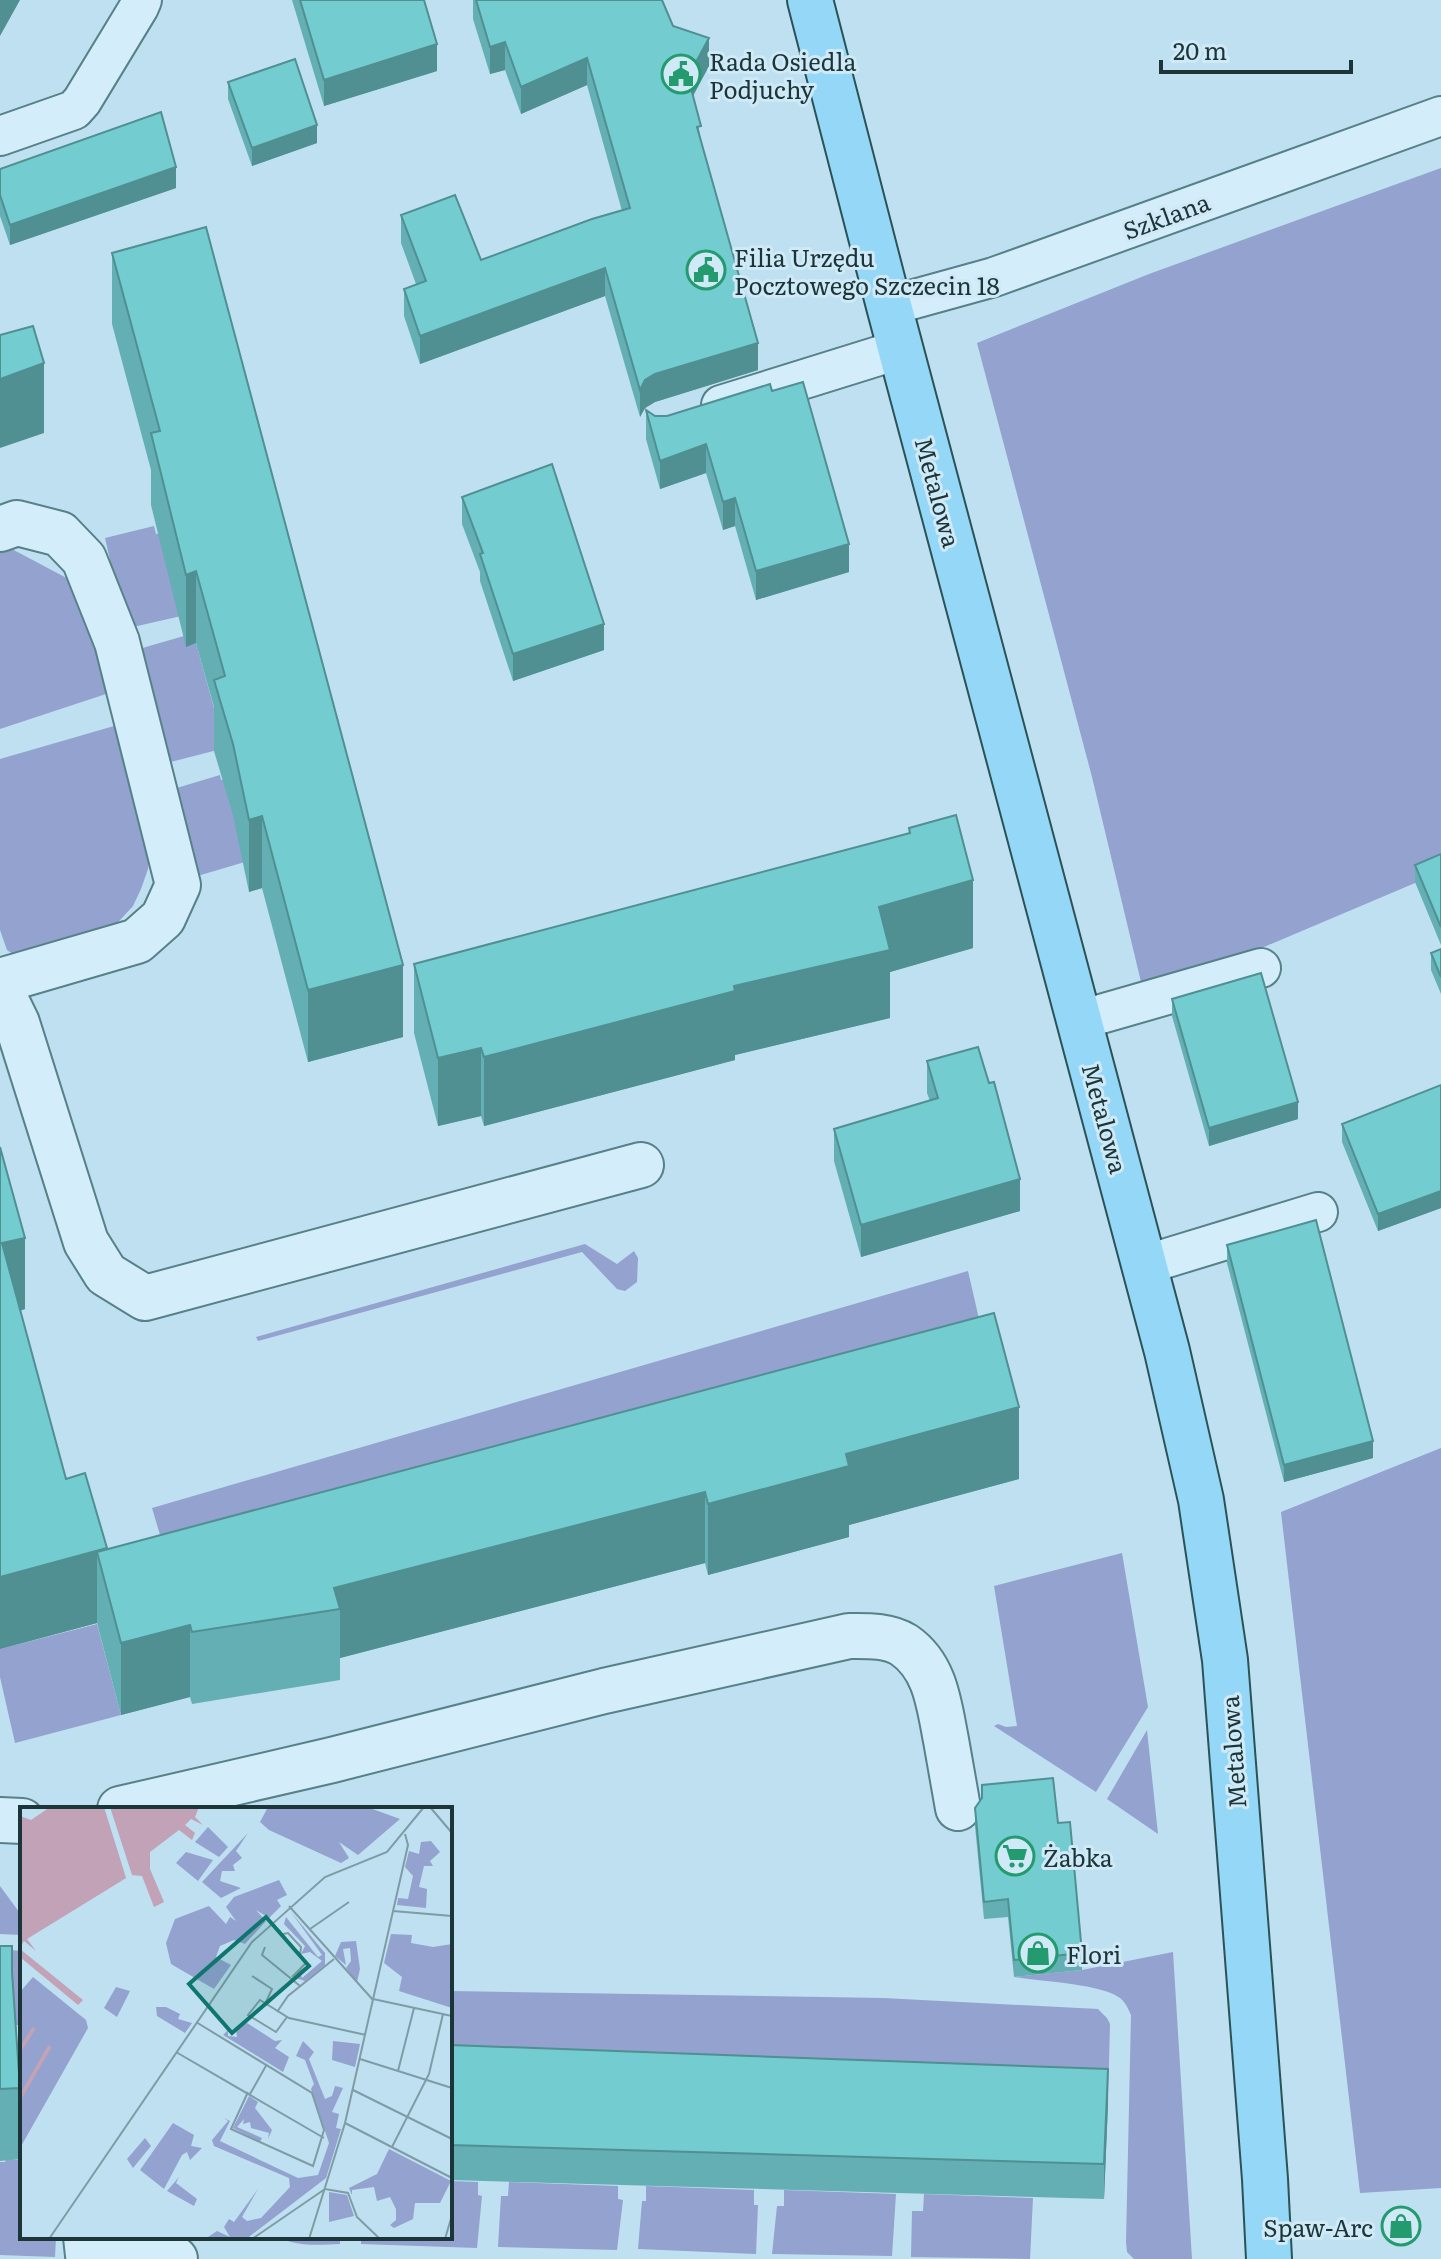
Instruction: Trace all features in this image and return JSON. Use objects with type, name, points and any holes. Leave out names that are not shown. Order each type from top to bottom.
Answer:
[{"type":"main road","name":"Metalowa","points":[[810,0],[1167,1351],[1201,1500],[1225,1660],[1269,2259]]},
{"type":"street","points":[[0,529],[17,523],[60,534],[84,559],[117,642],[178,885],[163,918],[137,941],[0,981]]},
{"type":"street","points":[[0,988],[17,1023],[86,1242],[106,1274],[145,1298],[641,1165]]},
{"type":"street","points":[[129,1807],[332,1760],[604,1691],[849,1636],[882,1637],[902,1644],[919,1659],[930,1675],[937,1694],[958,1808]]},
{"type":"street","points":[[0,1820],[20,1821]]},
{"type":"street","points":[[88,2250],[175,2259]]},
{"type":"lane","points":[[0,136],[74,110],[142,0]]},
{"type":"lane","name":"Szklana","points":[[889,306],[994,277],[1441,116]]},
{"type":"lane","points":[[693,413],[901,349]]},
{"type":"lane","points":[[1080,1020],[1261,968]]},
{"type":"lane","points":[[1144,1265],[1318,1212]]},
{"type":"shaded area","points":[[1441,168],[1441,872],[1264,947],[1141,982],[1092,777],[977,343],[1149,274]]},
{"type":"shaded area","points":[[154,526],[156,534],[168,532],[190,614],[133,627],[124,621],[105,538]]},
{"type":"shaded area","points":[[8,547],[78,584],[112,692],[0,729],[0,550]]},
{"type":"shaded area","points":[[184,636],[187,646],[196,643],[225,748],[163,764],[132,651]]},
{"type":"shaded area","points":[[121,724],[151,842],[148,869],[141,889],[133,906],[110,931],[20,959],[7,950],[0,930],[0,759]]},
{"type":"shaded area","points":[[220,775],[221,780],[233,777],[255,859],[194,877],[170,790]]},
{"type":"shaded area","points":[[585,1244],[617,1264],[634,1251],[638,1258],[637,1282],[625,1291],[617,1289],[582,1252],[258,1341],[256,1337]]},
{"type":"shaded area","points":[[968,1271],[994,1384],[180,1602],[152,1508]]},
{"type":"shaded area","points":[[1441,1448],[1441,2188],[1360,2193],[1281,1512]]},
{"type":"shaded area","points":[[1122,1553],[1148,1707],[1096,1792],[994,1726],[1017,1726],[994,1586]]},
{"type":"shaded area","points":[[97,1624],[121,1715],[15,1743],[0,1677],[0,1649]]},
{"type":"shaded area","points":[[1147,1730],[1158,1834],[1107,1799]]},
{"type":"shaded area","points":[[0,1886],[20,1913],[20,1935],[0,1934]]},
{"type":"shaded area","points":[[0,1949],[20,1951],[20,2025],[12,2025]]},
{"type":"shaded area","points":[[1173,1952],[1192,2259],[1134,2259],[1127,2252],[1126,2242],[1131,2015],[1121,1999],[1106,1991],[1014,1977],[1082,1970]]},
{"type":"shaded area","points":[[452,1991],[883,1998],[1098,2009],[1110,2024],[1108,2104],[452,2081]]},
{"type":"shaded area","points":[[6,2159],[20,2160],[20,2239],[56,2239],[55,2257],[0,2255],[0,2162]]},
{"type":"shaded area","points":[[452,2181],[478,2182],[478,2195],[482,2196],[477,2248],[361,2244],[361,2239],[452,2239]]},
{"type":"shaded area","points":[[509,2182],[618,2186],[618,2199],[623,2200],[617,2250],[498,2247],[501,2196],[508,2196]]},
{"type":"shaded area","points":[[646,2186],[754,2190],[754,2205],[758,2205],[756,2254],[638,2249]]},
{"type":"shaded area","points":[[784,2190],[896,2194],[892,2256],[772,2254],[777,2206],[784,2206]]},
{"type":"shaded area","points":[[924,2194],[1033,2198],[1030,2259],[911,2257],[912,2211],[923,2211]]},
{"type":"shaded area","points":[[283,2239],[340,2239],[340,2244],[301,2244]]},
{"type":"building","points":[[300,0],[424,0],[437,44],[324,80]]},
{"type":"building","points":[[476,0],[662,0],[673,26],[709,38],[688,77],[701,126],[697,127],[758,343],[655,374],[645,380],[640,390],[605,268],[420,336],[404,289],[426,281],[401,215],[455,195],[481,260],[630,208],[587,58],[521,87],[505,42],[490,47]]},
{"type":"building","points":[[295,59],[317,125],[252,148],[228,82]]},
{"type":"building","points":[[161,112],[176,167],[10,225],[0,195],[0,169]]},
{"type":"building","points":[[206,227],[403,965],[308,990],[262,816],[249,820],[233,744],[214,680],[225,676],[196,571],[186,575],[151,433],[160,431],[112,253]]},
{"type":"building","points":[[33,326],[44,363],[0,379],[0,335]]},
{"type":"building","points":[[803,382],[849,544],[756,571],[735,498],[723,502],[706,444],[660,461],[646,410],[655,416],[667,416],[770,384],[772,391]]},
{"type":"building","points":[[552,464],[604,624],[513,654],[480,554],[483,553],[462,497]]},
{"type":"building","points":[[956,815],[973,880],[879,907],[890,950],[734,986],[735,991],[484,1057],[481,1048],[438,1058],[414,964],[910,833],[909,828]]},
{"type":"building","points":[[1441,854],[1441,927],[1415,865]]},
{"type":"building","points":[[1441,949],[1441,977],[1431,953]]},
{"type":"building","points":[[1261,973],[1298,1102],[1209,1128],[1172,999]]},
{"type":"building","points":[[978,1047],[989,1083],[994,1082],[1020,1179],[861,1225],[834,1129],[938,1098],[927,1061]]},
{"type":"building","points":[[1441,1085],[1441,1191],[1378,1214],[1342,1124]]},
{"type":"building","points":[[0,1147],[25,1238],[2,1243],[66,1479],[85,1473],[107,1548],[0,1577]]},
{"type":"building","points":[[1316,1220],[1373,1441],[1284,1465],[1227,1245]]},
{"type":"building","points":[[994,1313],[1019,1407],[846,1454],[849,1466],[708,1504],[705,1492],[334,1588],[340,1609],[192,1632],[190,1625],[121,1643],[97,1552]]},
{"type":"building","points":[[1053,1778],[1058,1823],[1070,1822],[1082,1953],[1014,1960],[1008,1899],[984,1902],[975,1808],[982,1798],[982,1785]]},
{"type":"building","points":[[0,1946],[12,1946],[20,2088],[0,2089]]},
{"type":"building","points":[[452,2045],[1108,2069],[1104,2164],[452,2145]]},
{"type":"place","name":"Rada Osiedla Podjuchy","points":[[681,74]]},
{"type":"place","name":"Filia Urzędu Pocztowego Szczecin 18","points":[[706,270]]},
{"type":"place","name":"Żabka","points":[[1015,1856]]},
{"type":"place","name":"Flori","points":[[1038,1953]]},
{"type":"place","name":"Spaw-Arc","points":[[1401,2226]]}]
